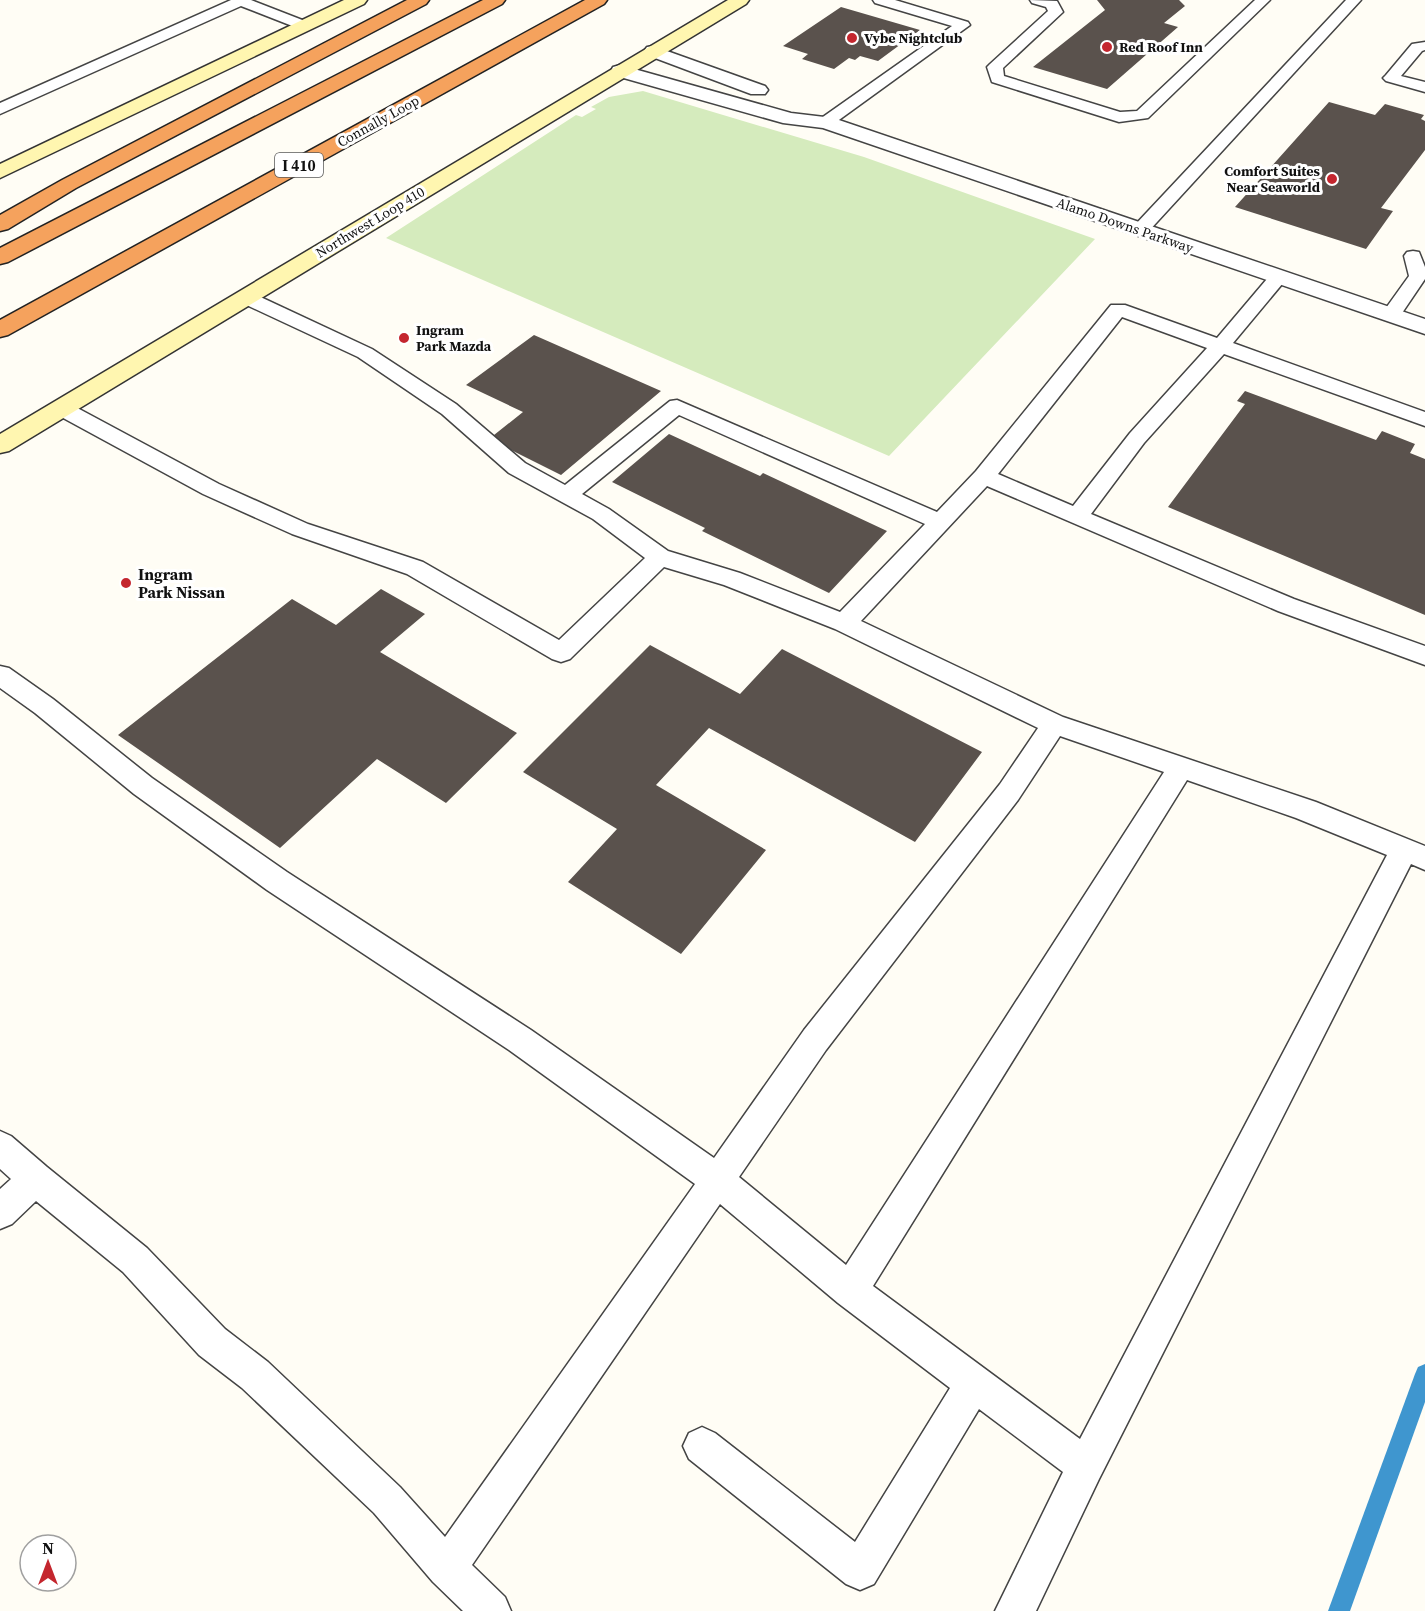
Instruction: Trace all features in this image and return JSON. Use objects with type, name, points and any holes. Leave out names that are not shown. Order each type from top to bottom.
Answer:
[{"type":"highway","points":[[0,224],[80,178],[420,0]]},
{"type":"highway","points":[[0,257],[496,0]]},
{"type":"highway","name":"Connally Loop","points":[[0,330],[598,0]]},
{"type":"main road","points":[[0,172],[358,0]]},
{"type":"main road","name":"Northwest Loop 410","points":[[0,445],[740,0]]},
{"type":"street","name":"Alamo Downs Parkway","points":[[653,51],[805,107],[826,123]]},
{"type":"street","name":"Alamo Downs Parkway","points":[[620,71],[790,119],[826,123],[1425,327]]},
{"type":"lane","points":[[0,110],[240,0],[305,26]]},
{"type":"lane","points":[[826,123],[963,25],[880,0]]},
{"type":"lane","points":[[1037,0],[1052,4],[1056,12],[995,67],[997,79],[1119,117],[1142,115],[1263,0]]},
{"type":"lane","points":[[1140,230],[1354,0]]},
{"type":"lane","points":[[1425,46],[1417,47],[1390,78],[1425,87]]},
{"type":"lane","points":[[1391,315],[1421,276],[1413,256]]},
{"type":"lane","points":[[1077,517],[1137,438],[1279,277]]},
{"type":"lane","points":[[245,297],[365,353],[450,409],[517,468],[602,514],[660,557],[732,579],[844,623],[1054,724],[1180,769],[1306,810],[1415,853],[1086,1466],[1014,1611]]},
{"type":"lane","points":[[844,623],[984,477],[1118,309],[1222,344],[1425,419]]},
{"type":"lane","points":[[567,495],[677,406],[940,522]]},
{"type":"lane","points":[[61,408],[211,489],[290,525],[415,568],[561,653],[660,557]]},
{"type":"lane","points":[[984,477],[1286,605],[1425,656]]},
{"type":"lane","points":[[0,675],[44,706],[143,786],[277,881],[520,1040],[716,1179],[850,1290],[1086,1466]]},
{"type":"lane","points":[[447,1568],[815,1040],[1009,792],[1054,724]]},
{"type":"lane","points":[[850,1290],[1180,769]]},
{"type":"lane","points":[[0,1147],[35,1179],[135,1260],[212,1342],[255,1376],[387,1500],[447,1568],[491,1611]]},
{"type":"lane","points":[[0,1212],[35,1179]]},
{"type":"lane","points":[[702,1446],[860,1570],[974,1383]]},
{"type":"green space","points":[[643,91],[864,157],[1095,239],[889,456],[386,238],[576,115],[582,117],[596,109],[591,107],[609,97]]},
{"type":"building","name":"Red Roof Inn","points":[[1097,0],[1179,0],[1185,6],[1164,23],[1178,27],[1107,89],[1033,67],[1105,10]]},
{"type":"building","name":"Vybe Nightclub","points":[[841,7],[920,30],[878,61],[860,56],[855,60],[849,58],[834,69],[802,59],[808,54],[783,46]]},
{"type":"building","name":"Comfort Suites Near Seaworld","points":[[1329,102],[1375,115],[1385,104],[1424,115],[1421,119],[1425,121],[1425,150],[1381,208],[1393,211],[1366,249],[1235,207]]},
{"type":"building","points":[[534,335],[661,391],[561,475],[489,439],[523,412],[466,385]]},
{"type":"building","points":[[1245,391],[1376,440],[1382,431],[1415,444],[1410,453],[1425,459],[1425,615],[1168,507],[1245,404],[1237,401]]},
{"type":"building","points":[[669,434],[760,476],[763,473],[887,531],[829,593],[702,531],[705,528],[612,482]]},
{"type":"building","points":[[381,589],[425,614],[380,652],[517,733],[446,803],[377,759],[280,848],[118,735],[292,599],[336,625]]},
{"type":"building","points":[[650,645],[740,694],[782,649],[982,752],[915,842],[709,728],[656,785],[766,850],[681,954],[568,882],[617,829],[523,772]]},
{"type":"waterway","points":[[1339,1611],[1425,1374]]},
{"type":"place","name":"Vybe Nightclub","points":[[852,38]]},
{"type":"place","name":"Red Roof Inn","points":[[1107,47]]},
{"type":"place","name":"Comfort Suites Near Seaworld","points":[[1332,179]]},
{"type":"place","name":"Ingram Park Mazda","points":[[404,338]]},
{"type":"place","name":"Ingram Park Nissan","points":[[126,583]]}]
